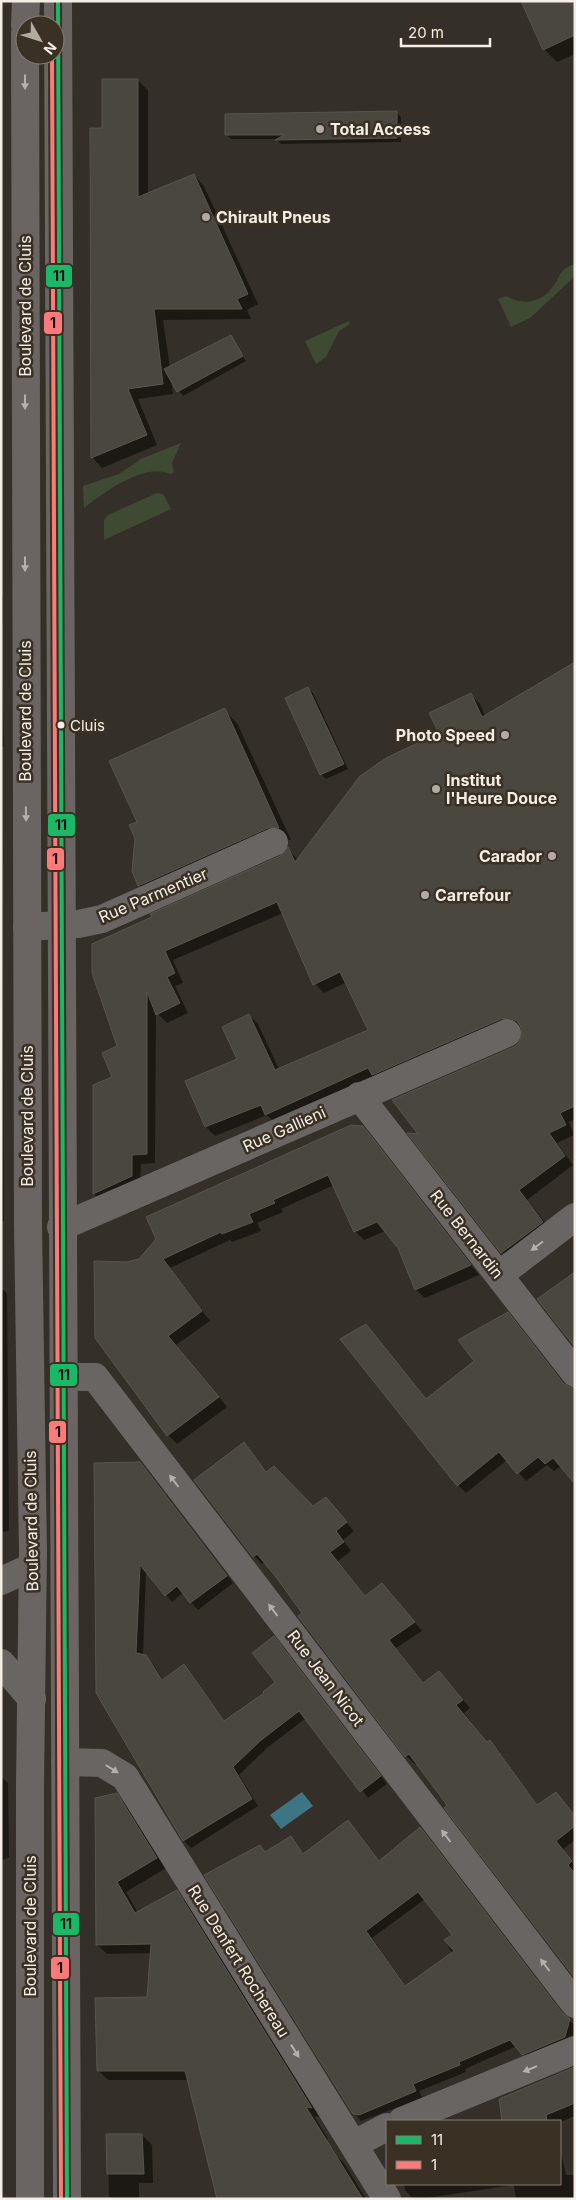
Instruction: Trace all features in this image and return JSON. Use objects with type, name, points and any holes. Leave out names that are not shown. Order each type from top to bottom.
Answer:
[{"type":"main road","points":[[25,15],[26,1]]},
{"type":"main road","name":"Boulevard de Cluis","points":[[58,1],[61,479],[60,925],[64,1377],[67,2199]]},
{"type":"main road","name":"Boulevard de Cluis","points":[[25,65],[25,709],[28,1318],[32,1567],[30,2199]]},
{"type":"street","name":"Rue Parmentier","points":[[27,927],[60,925],[102,919],[274,842]]},
{"type":"street","name":"Rue Gallieni","points":[[62,1227],[359,1096],[508,1033]]},
{"type":"street","name":"Rue Bernardin","points":[[359,1096],[575,1373]]},
{"type":"street","points":[[499,1275],[575,1217]]},
{"type":"street","name":"Rue Jean Nicot","points":[[64,1377],[95,1378],[575,2004]]},
{"type":"street","points":[[1,1581],[32,1567]]},
{"type":"street","points":[[1,1663],[32,1699]]},
{"type":"street","name":"Rue Denfert Rochereau","points":[[65,1762],[102,1763],[125,1778],[387,2199]]},
{"type":"street","points":[[404,2120],[575,2050]]},
{"type":"street","points":[[354,2144],[386,2128]]},
{"type":"green space","points":[[575,264],[575,273],[572,279],[530,318],[511,327],[498,299],[506,296],[524,302],[536,300],[552,288],[566,268]]},
{"type":"green space","points":[[349,321],[350,324],[339,331],[326,357],[316,364],[305,341]]},
{"type":"green space","points":[[181,443],[172,463],[174,472],[170,474],[160,471],[149,472],[137,476],[113,487],[84,508],[83,486],[119,474],[141,459]]},
{"type":"green space","points":[[157,493],[163,494],[171,509],[104,540],[104,520],[108,515]]},
{"type":"water","points":[[302,1792],[313,1806],[281,1829],[270,1815]]},
{"type":"building","points":[[521,1],[575,1],[575,35],[543,50]]},
{"type":"building","points":[[102,79],[138,79],[138,197],[194,174],[248,294],[237,299],[242,309],[154,309],[163,384],[128,389],[147,435],[91,458],[90,128],[102,128]]},
{"type":"building","points":[[397,111],[397,138],[275,140],[284,135],[225,135],[225,114]]},
{"type":"building","points":[[231,335],[243,356],[177,392],[164,369]]},
{"type":"building","points":[[575,662],[575,1106],[560,1113],[566,1125],[549,1133],[565,1156],[519,1190],[543,1222],[501,1253],[407,1133],[418,1134],[392,1100],[514,1047],[519,1043],[522,1035],[521,1027],[517,1021],[509,1018],[501,1019],[372,1075],[368,1068],[265,1115],[261,1105],[205,1127],[185,1081],[237,1059],[222,1027],[249,1014],[275,1070],[368,1030],[340,972],[313,985],[277,902],[165,951],[175,973],[167,977],[180,1003],[156,1015],[147,992],[147,1154],[132,1155],[132,1176],[93,1194],[93,1085],[112,1077],[102,1053],[117,1046],[92,973],[92,944],[152,917],[150,914],[280,856],[288,847],[295,862],[360,776],[386,758],[439,733],[429,713],[471,693],[482,717]]},
{"type":"building","points":[[308,687],[344,764],[320,775],[285,698]]},
{"type":"building","points":[[225,708],[279,828],[268,828],[138,886],[132,871],[135,838],[129,825],[137,822],[109,761]]},
{"type":"building","points":[[351,1125],[363,1126],[471,1265],[415,1290],[398,1248],[377,1222],[354,1232],[328,1175],[273,1200],[275,1203],[249,1214],[253,1222],[222,1234],[221,1232],[163,1259],[202,1311],[168,1336],[219,1397],[167,1436],[95,1338],[94,1261],[127,1262],[139,1259],[156,1239],[146,1217]]},
{"type":"building","points":[[575,1272],[575,1347],[537,1299]]},
{"type":"building","points":[[508,1312],[563,1383],[575,1388],[575,1484],[553,1458],[545,1464],[538,1457],[517,1474],[499,1452],[457,1486],[340,1339],[366,1324],[426,1399],[474,1361],[458,1340]]},
{"type":"building","points":[[244,1442],[266,1472],[274,1466],[313,1506],[326,1497],[347,1522],[336,1531],[344,1542],[330,1552],[365,1596],[382,1583],[415,1622],[389,1640],[423,1683],[439,1671],[463,1700],[456,1705],[487,1742],[490,1740],[537,1805],[556,1792],[575,1816],[575,1826],[556,1841],[572,1861],[568,1865],[575,1874],[575,1978],[444,1808],[447,1805],[409,1754],[405,1757],[298,1616],[302,1613],[276,1577],[257,1554],[253,1557],[194,1480]]},
{"type":"building","points":[[140,1462],[227,1576],[190,1603],[177,1586],[165,1596],[140,1565],[136,1653],[146,1655],[162,1680],[184,1664],[224,1721],[264,1693],[275,1682],[252,1653],[274,1636],[381,1776],[360,1792],[299,1711],[260,1741],[233,1767],[252,1799],[183,1841],[96,1693],[94,1463]]},
{"type":"building","points":[[117,1793],[157,1858],[117,1882],[135,1913],[177,1890],[312,2108],[306,2107],[363,2199],[217,2199],[185,2071],[97,2071],[95,1998],[147,1997],[151,1944],[96,1945],[95,1798]]},
{"type":"building","points":[[348,1820],[379,1861],[420,1827],[563,2014],[570,2019],[565,2037],[522,2055],[510,2040],[459,2062],[460,2065],[413,2084],[416,2091],[359,2115],[353,2114],[204,1875],[260,1845],[265,1852],[291,1836],[303,1854]],"holes":[[[418,1892],[452,1935],[444,1940],[454,1951],[405,1986],[366,1931]]]},
{"type":"building","points":[[575,2067],[575,2103],[546,2115],[547,2120],[502,2120],[499,2099]]},
{"type":"building","points":[[106,2134],[142,2134],[144,2174],[107,2174]]},
{"type":"transit line","name":"11","points":[[58,1],[67,2199]]},
{"type":"transit line","name":"1","points":[[52,65],[61,2199]]},
{"type":"place","name":"Total Access","points":[[320,129]]},
{"type":"place","name":"Chirault Pneus","points":[[206,217]]},
{"type":"place","name":"Cluis","points":[[61,725]]},
{"type":"place","name":"Photo Speed","points":[[505,735]]},
{"type":"place","name":"Institut l'Heure Douce","points":[[436,789]]},
{"type":"place","name":"Carador","points":[[552,856]]},
{"type":"place","name":"Carrefour","points":[[425,895]]}]
